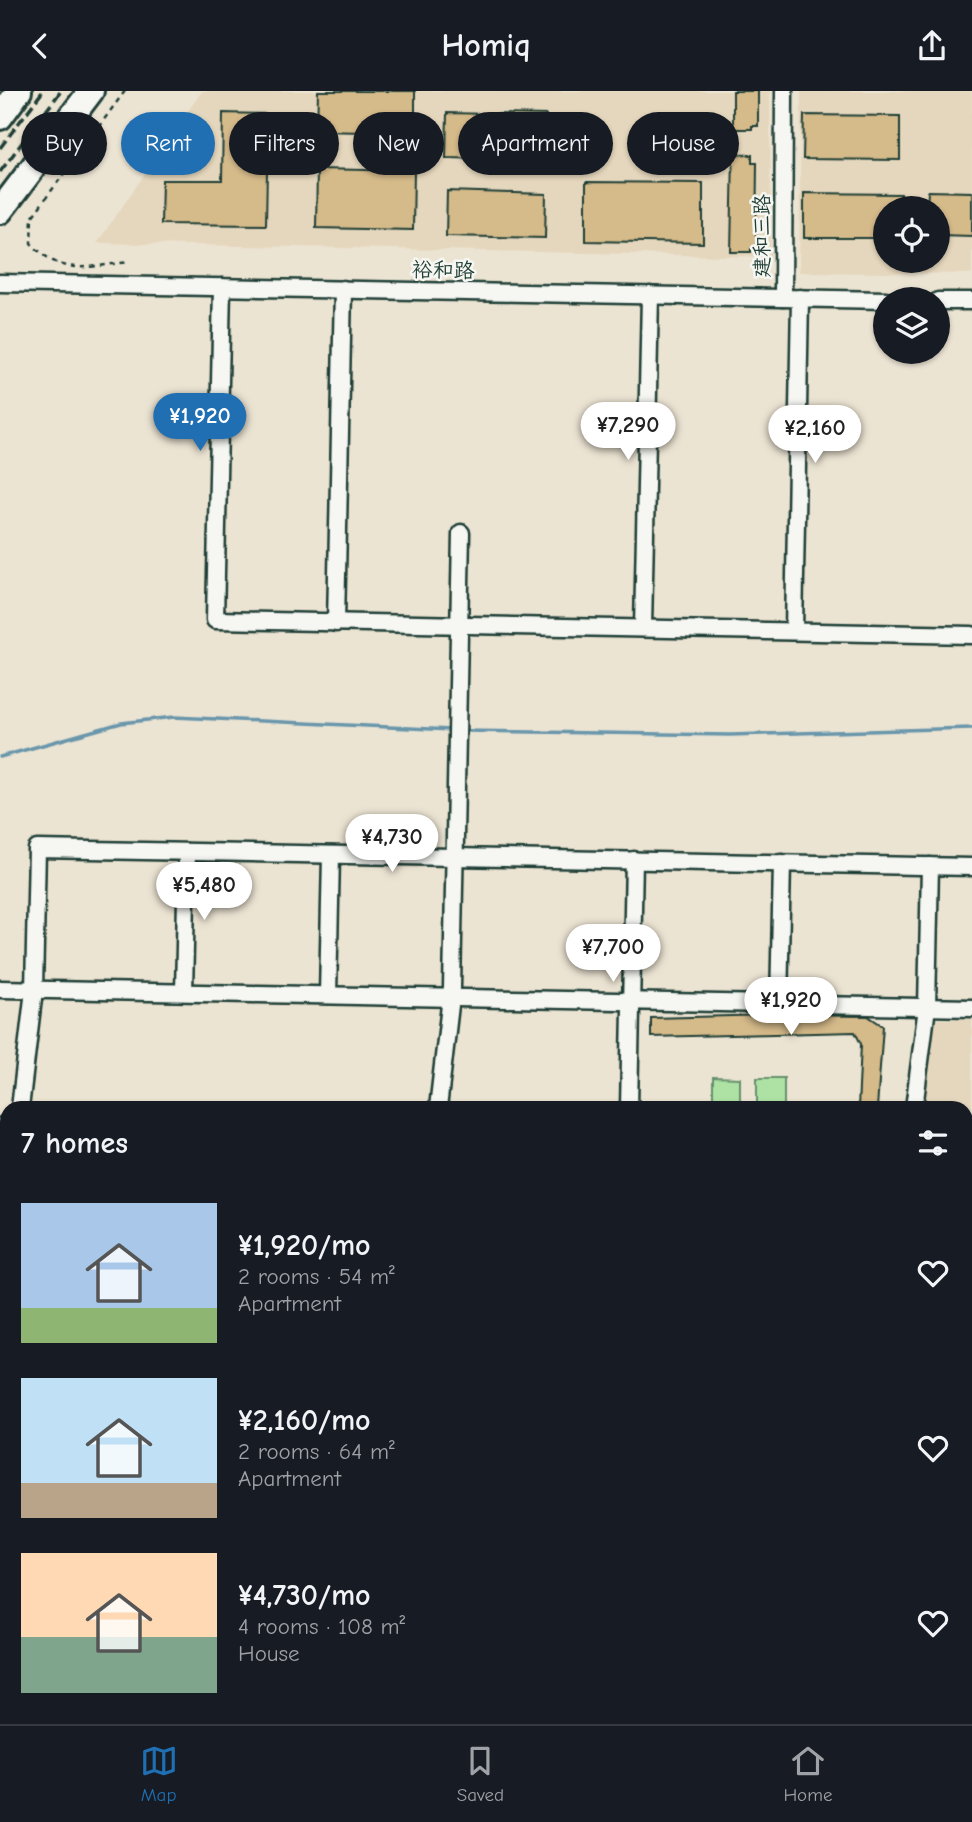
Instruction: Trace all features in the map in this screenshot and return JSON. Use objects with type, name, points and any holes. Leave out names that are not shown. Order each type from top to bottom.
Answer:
[{"type":"main road","points":[[0,117],[19,91]]},
{"type":"main road","points":[[0,211],[91,91]]},
{"type":"street","name":"建和三路","points":[[784,91],[792,298],[794,631]]},
{"type":"street","name":"裕和路","points":[[0,283],[873,300]]},
{"type":"street","points":[[222,287],[215,620],[972,635]]},
{"type":"street","points":[[337,623],[343,289]]},
{"type":"street","points":[[643,628],[650,295]]},
{"type":"street","points":[[950,301],[972,302]]},
{"type":"street","points":[[439,1101],[451,998],[461,533]]},
{"type":"street","points":[[21,1101],[34,990],[37,849],[972,867]]},
{"type":"street","points":[[184,992],[187,852]]},
{"type":"street","points":[[328,995],[331,855]]},
{"type":"street","points":[[629,1101],[634,860]]},
{"type":"street","points":[[779,1004],[782,863]]},
{"type":"street","points":[[915,1101],[927,1007],[930,866]]},
{"type":"street","points":[[0,989],[972,1008]]},
{"type":"path","points":[[125,91],[32,217],[31,243],[44,258],[65,267],[130,262]]},
{"type":"shaded area","points":[[202,91],[770,91],[771,257],[97,243],[144,175],[215,175],[215,112],[187,112]]},
{"type":"shaded area","points":[[801,91],[972,91],[972,274],[886,273],[950,273],[950,196],[873,196],[873,273],[799,272]]},
{"type":"shaded area","points":[[934,1019],[972,1019],[972,1101],[922,1101]]},
{"type":"green space","points":[[713,1077],[740,1078],[740,1101],[713,1101]]},
{"type":"green space","points":[[757,1078],[784,1078],[784,1101],[757,1101]]},
{"type":"building","points":[[318,91],[415,91],[415,112],[353,112],[353,132],[339,131],[339,112],[317,112]]},
{"type":"building","points":[[733,91],[758,91],[758,126],[739,129],[739,112],[733,112]]},
{"type":"building","points":[[223,113],[229,113],[229,175],[267,175],[266,225],[161,224],[162,180],[222,180]]},
{"type":"building","points":[[447,113],[458,113],[458,158],[446,158]]},
{"type":"building","points":[[804,115],[900,116],[900,160],[803,159]]},
{"type":"building","points":[[739,154],[752,155],[752,163],[757,163],[756,249],[751,249],[751,252],[731,252],[733,175],[739,175]]},
{"type":"building","points":[[339,169],[353,170],[353,175],[414,175],[413,230],[316,228],[317,175],[339,175]]},
{"type":"building","points":[[586,182],[703,183],[703,243],[586,241]]},
{"type":"building","points":[[447,191],[546,194],[545,238],[446,236]]},
{"type":"building","points":[[928,191],[972,192],[972,236],[950,235],[950,196],[928,196]]},
{"type":"building","points":[[804,193],[901,194],[873,196],[873,238],[804,238]]},
{"type":"building","points":[[868,1016],[883,1026],[878,1101],[858,1101],[861,1044],[855,1032],[651,1037],[651,1018]]},
{"type":"waterway","points":[[0,757],[121,723],[174,717],[452,730]]},
{"type":"waterway","points":[[463,731],[730,735],[972,728]]},
{"type":"railway","points":[[0,148],[43,91]]},
{"type":"railway","points":[[0,172],[61,91]]}]
